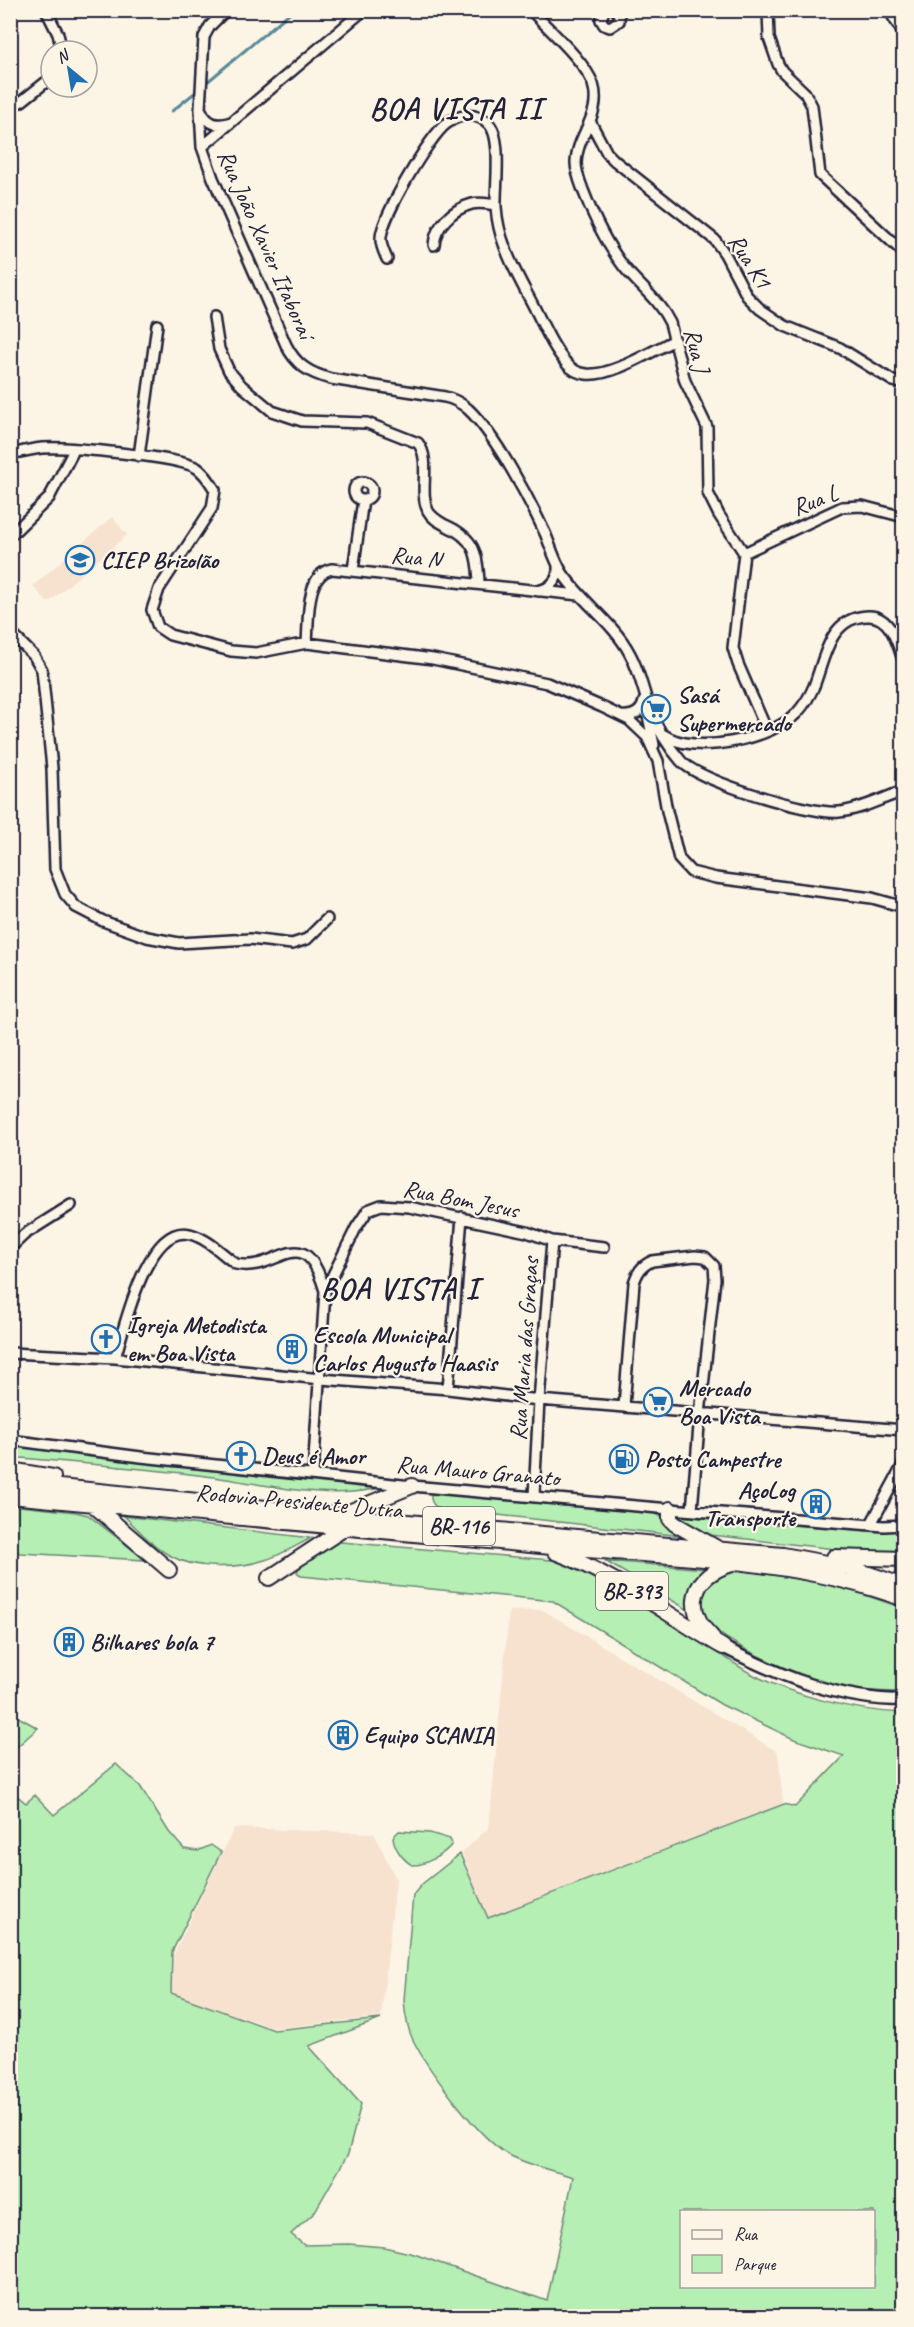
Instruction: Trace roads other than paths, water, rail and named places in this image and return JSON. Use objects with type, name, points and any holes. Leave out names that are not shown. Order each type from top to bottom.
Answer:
[{"type":"highway","points":[[10,1470],[176,1498]]},
{"type":"highway","name":"Rodovia Presidente Dutra","points":[[10,1482],[176,1498],[537,1546],[739,1563],[834,1577],[903,1599]]},
{"type":"highway","points":[[269,1578],[343,1521],[412,1486]]},
{"type":"highway","name":"Rodovia Presidente Dutra","points":[[10,1496],[783,1555],[848,1567],[903,1586]]},
{"type":"highway","points":[[92,1503],[169,1570]]},
{"type":"highway","points":[[670,1509],[670,1519],[675,1524],[722,1550]]},
{"type":"highway","name":"BR-393","points":[[537,1546],[571,1558],[616,1581],[723,1647]]},
{"type":"highway","points":[[783,1555],[903,1559]]},
{"type":"highway","name":"BR-393","points":[[723,1647],[706,1631],[697,1616],[696,1593],[702,1581],[710,1574],[739,1563]]},
{"type":"main road","name":"BR-393","points":[[723,1647],[758,1665],[818,1688],[850,1696],[903,1700]]},
{"type":"street","points":[[46,10],[59,39]]},
{"type":"street","name":"Rua João Xavier Itaboraí","points":[[226,10],[210,26],[204,37],[200,108],[202,147],[213,178],[286,345],[301,366],[317,375],[433,394],[462,404],[479,422],[499,450],[538,519],[558,566],[579,595],[604,618],[623,642],[634,661],[650,710],[678,757]]},
{"type":"street","points":[[202,147],[364,10]]},
{"type":"street","name":"Rua J","points":[[531,10],[589,76],[594,94],[591,123],[581,142],[577,157],[577,172],[584,192],[618,259],[662,307],[670,323],[688,392],[707,428],[708,493],[719,515],[744,553]]},
{"type":"street","points":[[591,10],[608,27],[616,25],[619,17],[616,10]]},
{"type":"street","points":[[603,24],[600,18],[604,10]]},
{"type":"street","points":[[768,10],[769,38],[777,64],[805,93],[812,106],[820,175],[903,253]]},
{"type":"street","points":[[889,10],[900,20],[903,35]]},
{"type":"street","points":[[10,107],[39,88]]},
{"type":"street","points":[[200,108],[206,119],[212,123],[223,125],[233,122]]},
{"type":"street","points":[[387,259],[381,236],[390,210],[444,125],[453,120],[472,116],[487,121],[492,128],[498,167],[496,205],[501,237],[510,260],[559,354],[572,369],[584,374],[604,372],[675,340]]},
{"type":"street","name":"Rua K1","points":[[591,123],[607,153],[615,161],[721,246],[747,296],[760,309],[785,326],[840,348],[894,381],[903,384]]},
{"type":"street","points":[[434,245],[439,228],[457,212],[471,204],[496,205]]},
{"type":"street","points":[[214,317],[219,349],[230,371],[242,386],[272,411],[302,421],[367,423],[418,443],[423,453],[428,510],[435,520],[471,543],[478,561],[479,584]]},
{"type":"street","points":[[139,456],[157,325]]},
{"type":"street","points":[[10,454],[43,448],[139,456],[187,464],[198,468],[205,475],[214,490],[212,508],[185,547],[157,595],[152,610],[158,627],[180,639],[231,651],[256,653],[307,643],[433,658],[547,683],[652,732],[686,766],[702,775],[741,790],[814,810],[833,812],[852,810],[903,791]]},
{"type":"street","points":[[10,536],[49,498],[74,450]]},
{"type":"street","points":[[352,570],[363,500]]},
{"type":"street","name":"Rua L","points":[[744,553],[842,507],[862,506],[903,517]]},
{"type":"street","points":[[744,553],[734,648],[738,664],[767,731]]},
{"type":"street","points":[[536,592],[547,588],[554,582],[558,574],[558,566]]},
{"type":"street","name":"Rua N","points":[[307,643],[312,590],[317,576],[332,569],[579,595]]},
{"type":"street","points":[[664,737],[687,744],[730,742],[767,731],[790,719],[814,687],[832,636],[850,620],[872,616],[884,621],[896,640],[903,663]]},
{"type":"street","points":[[10,633],[34,656],[42,670],[52,768],[56,869],[61,888],[76,907],[103,921],[147,937],[179,943],[250,939],[292,944],[307,939],[327,920]]},
{"type":"street","points":[[643,685],[644,700],[676,849],[682,864],[691,872],[716,878],[872,898],[903,907]]},
{"type":"street","points":[[622,717],[637,713],[643,706],[644,700]]},
{"type":"street","points":[[622,717],[642,731],[658,760]]},
{"type":"street","points":[[678,757],[680,749],[687,744]]},
{"type":"street","points":[[658,760],[678,757]]},
{"type":"street","points":[[10,1248],[25,1234],[71,1205]]},
{"type":"street","name":"Rua Bom Jesus","points":[[313,1474],[325,1291],[356,1228],[364,1215],[374,1207],[387,1205],[409,1207],[527,1232],[552,1241],[604,1247]]},
{"type":"street","points":[[448,1389],[462,1217]]},
{"type":"street","points":[[115,1358],[148,1262],[166,1239],[180,1233],[197,1237],[230,1260],[242,1265],[254,1264],[287,1252],[298,1252],[311,1259],[325,1291]]},
{"type":"street","name":"Rua Maria das Graças","points":[[534,1496],[552,1241]]},
{"type":"street","points":[[624,1406],[634,1283],[640,1269],[652,1261],[705,1257],[714,1266],[715,1279],[692,1510]]},
{"type":"street","points":[[10,1353],[115,1358],[321,1379],[448,1389],[539,1400],[903,1430]]},
{"type":"street","name":"Rua Mauro Granato","points":[[10,1440],[141,1457],[412,1486],[670,1509],[903,1525]]},
{"type":"street","points":[[871,1524],[903,1463]]},
{"type":"waterway","points":[[206,83],[293,10]]},
{"type":"waterway","points":[[172,111],[197,91]]},
{"type":"place","name":"CIEP Brizolão","points":[[80,560]]},
{"type":"place","name":"Sasá Supermercado","points":[[656,709]]},
{"type":"place","name":"Igreja Metodista em Boa Vista","points":[[106,1339]]},
{"type":"place","name":"Escola Municipal Carlos Augusto Haasis","points":[[292,1349]]},
{"type":"place","name":"Mercado Boa Vista","points":[[658,1402]]},
{"type":"place","name":"Deus é Amor","points":[[241,1456]]},
{"type":"place","name":"Posto Campestre","points":[[624,1459]]},
{"type":"place","name":"AçoLog Transporte","points":[[816,1504]]},
{"type":"place","name":"Bilhares bola 7","points":[[69,1642]]},
{"type":"place","name":"Equipo SCANIA","points":[[343,1735]]},
{"type":"district","name":"BOA VISTA II","points":[[456,109]]},
{"type":"district","name":"BOA VISTA I","points":[[400,1289]]}]
